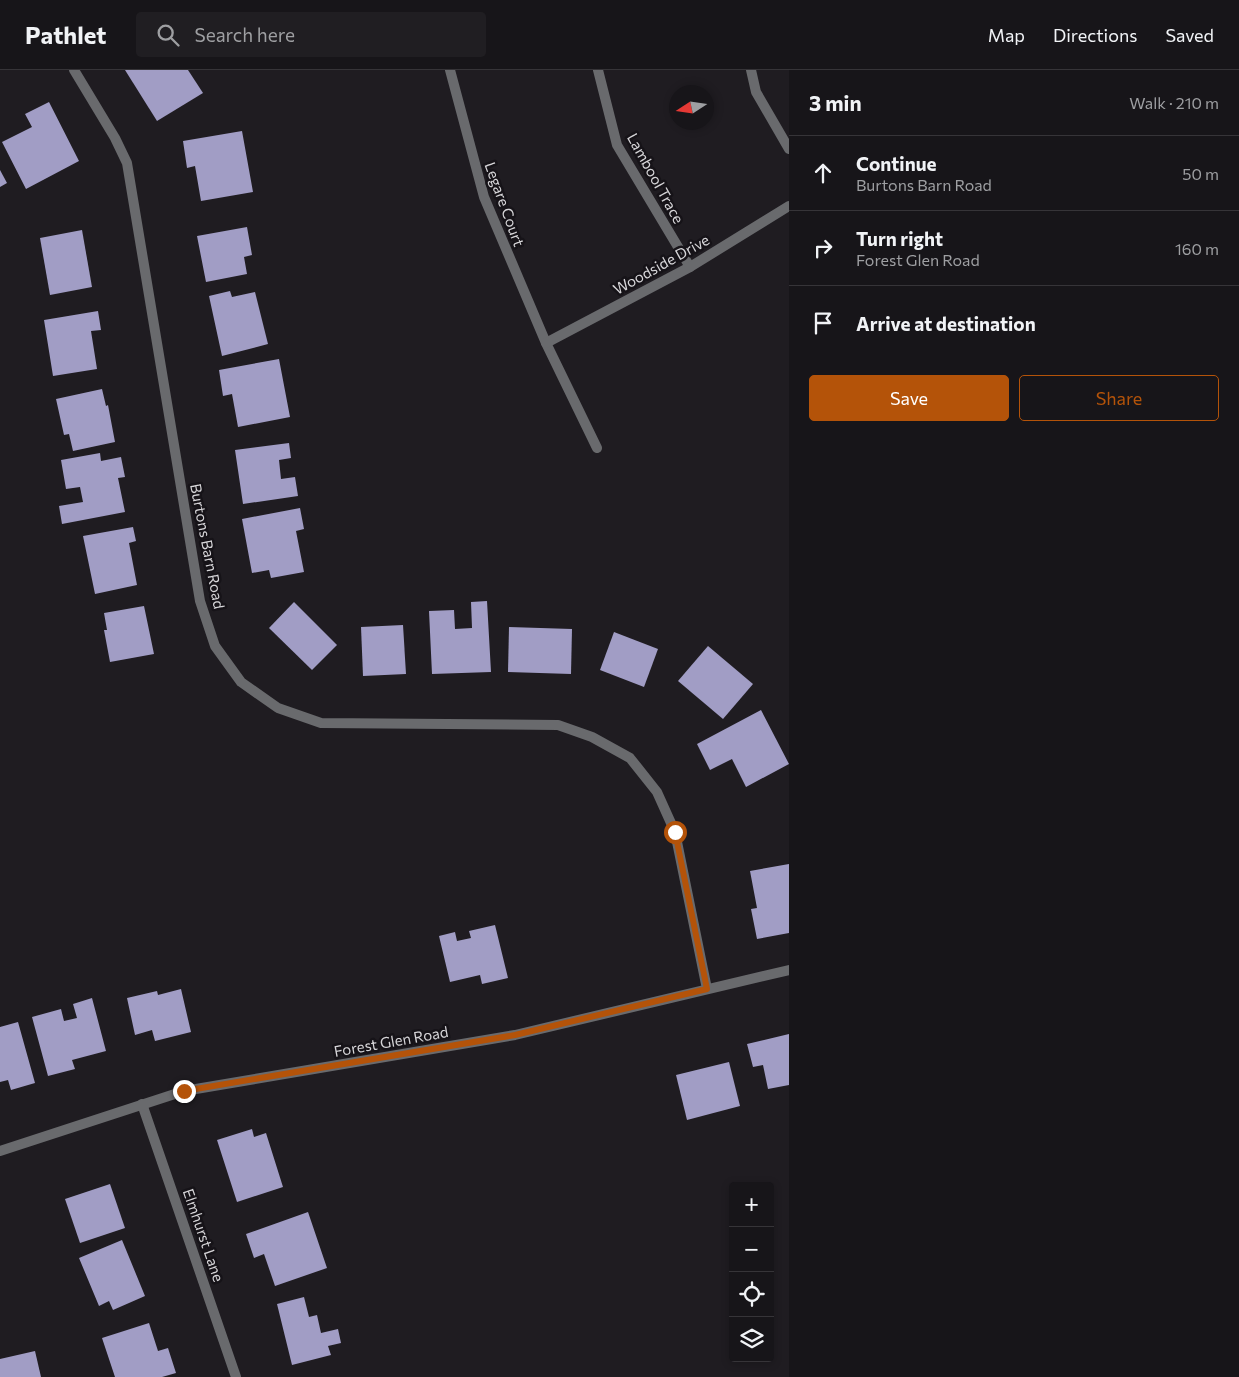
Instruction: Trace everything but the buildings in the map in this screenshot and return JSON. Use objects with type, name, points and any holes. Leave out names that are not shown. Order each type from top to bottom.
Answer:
[{"type":"street","name":"Burtons Barn Road","points":[[74,70],[115,138],[127,163],[200,601],[215,646],[241,682],[278,708],[321,723],[558,724],[592,736],[630,758],[657,792],[675,832],[707,989]]},
{"type":"street","name":"Legare Court","points":[[450,70],[484,197],[546,343],[597,448]]},
{"type":"street","name":"Lambool Trace","points":[[598,70],[617,145],[690,267]]},
{"type":"street","points":[[751,70],[756,92],[789,149]]},
{"type":"street","name":"Woodside Drive","points":[[546,343],[690,267],[789,206]]},
{"type":"street","name":"Forest Glen Road","points":[[0,1151],[184,1091],[515,1035],[789,970]]},
{"type":"street","name":"Elmhurst Lane","points":[[142,1104],[236,1377]]},
{"type":"route","points":[[184,1091],[515,1035],[707,989],[675,832]]}]
